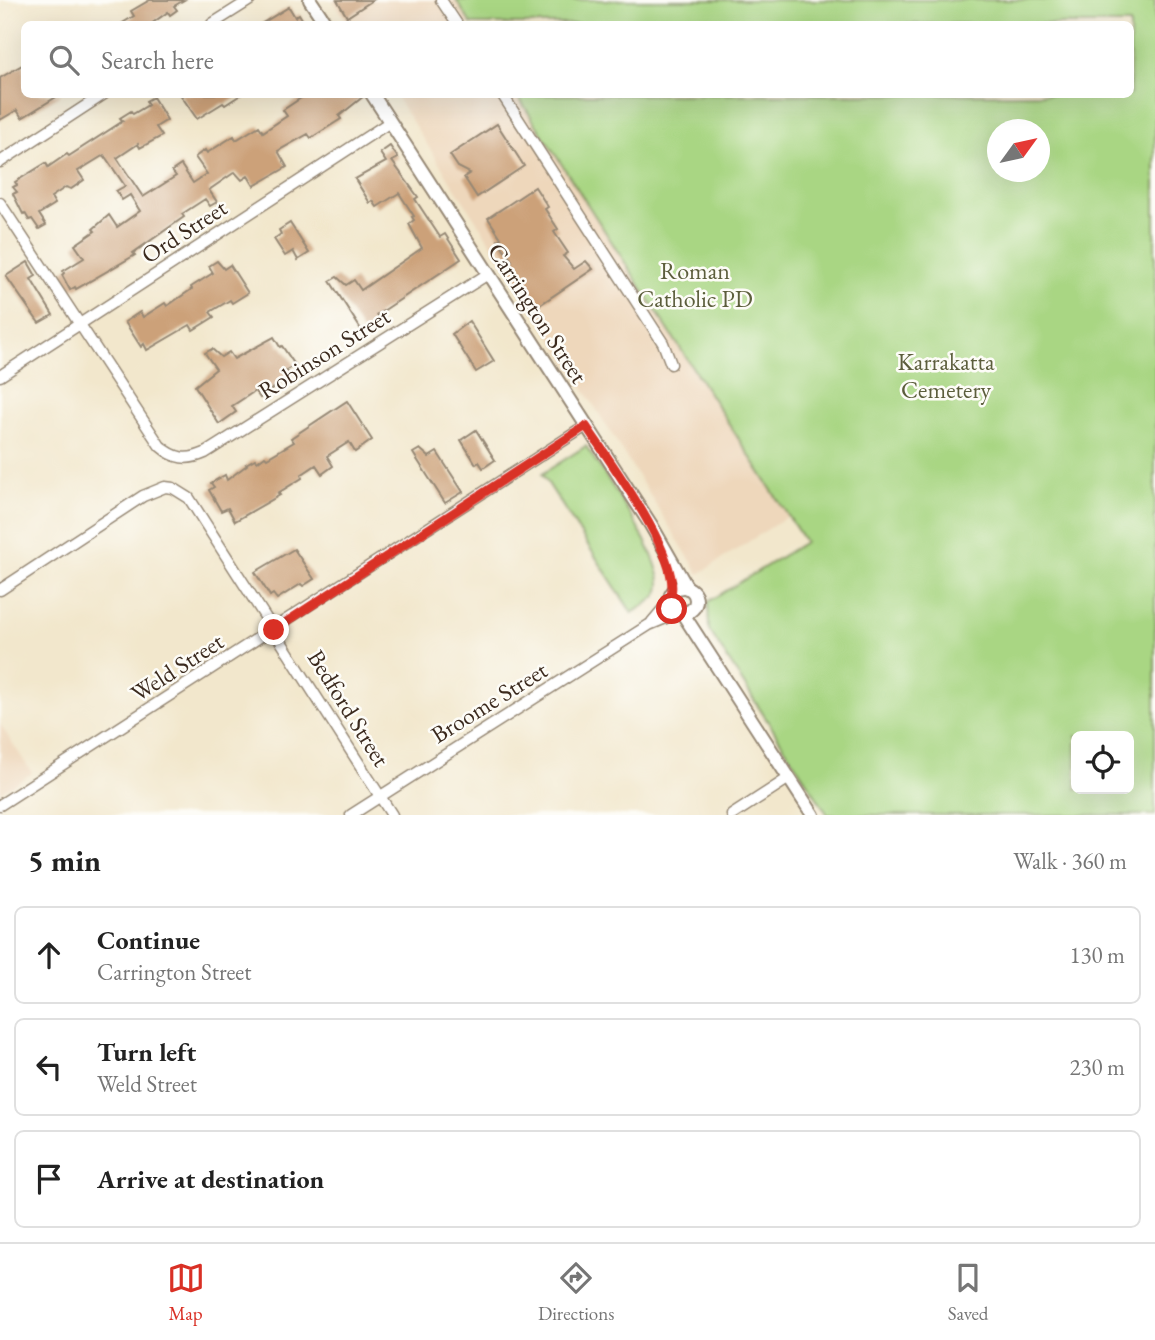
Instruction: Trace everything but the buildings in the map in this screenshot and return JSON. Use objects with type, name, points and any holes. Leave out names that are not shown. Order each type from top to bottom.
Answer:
[{"type":"street","points":[[217,21],[250,0]]},
{"type":"street","points":[[310,0],[324,21]]},
{"type":"street","points":[[441,0],[455,21]]},
{"type":"street","points":[[0,162],[98,98]]},
{"type":"street","name":"Carrington Street","points":[[375,98],[687,587]]},
{"type":"street","points":[[505,98],[663,343],[671,364]]},
{"type":"street","name":"Ord Street","points":[[0,376],[390,122]]},
{"type":"street","points":[[0,203],[79,324]]},
{"type":"street","name":"Robinson Street","points":[[79,324],[160,446],[170,455],[192,458],[205,453],[488,274]]},
{"type":"street","name":"Weld Street","points":[[0,806],[586,426]]},
{"type":"street","name":"Bedford Street","points":[[0,590],[143,496],[165,487],[173,488],[189,498],[392,815]]},
{"type":"street","name":"Carrington Street","points":[[666,556],[671,596]]},
{"type":"street","points":[[684,613],[696,599],[687,587],[671,596],[672,609],[684,613],[813,815]]},
{"type":"street","name":"Broome Street","points":[[649,625],[671,596]]},
{"type":"street","name":"Broome Street","points":[[351,815],[649,625],[684,613]]},
{"type":"street","points":[[733,815],[789,778]]},
{"type":"shaded area","points":[[332,0],[456,0],[469,21],[347,21]]},
{"type":"shaded area","points":[[397,98],[519,98],[788,516],[699,574],[540,319]]},
{"type":"shaded area","points":[[0,724],[32,773],[0,793]]},
{"type":"green space","name":"Karrakatta Cemetery","points":[[456,0],[1155,0],[1155,815],[828,815],[709,630],[708,602],[805,542],[519,98],[1134,98],[1134,21],[469,21]]},
{"type":"green space","points":[[586,446],[646,542],[660,581],[656,596],[632,613],[542,474]]},
{"type":"route","points":[[274,630],[586,426],[666,556],[673,591],[669,602],[672,609]]},
{"type":"park label","name":"Roman Catholic PD","points":[[695,284]]}]
